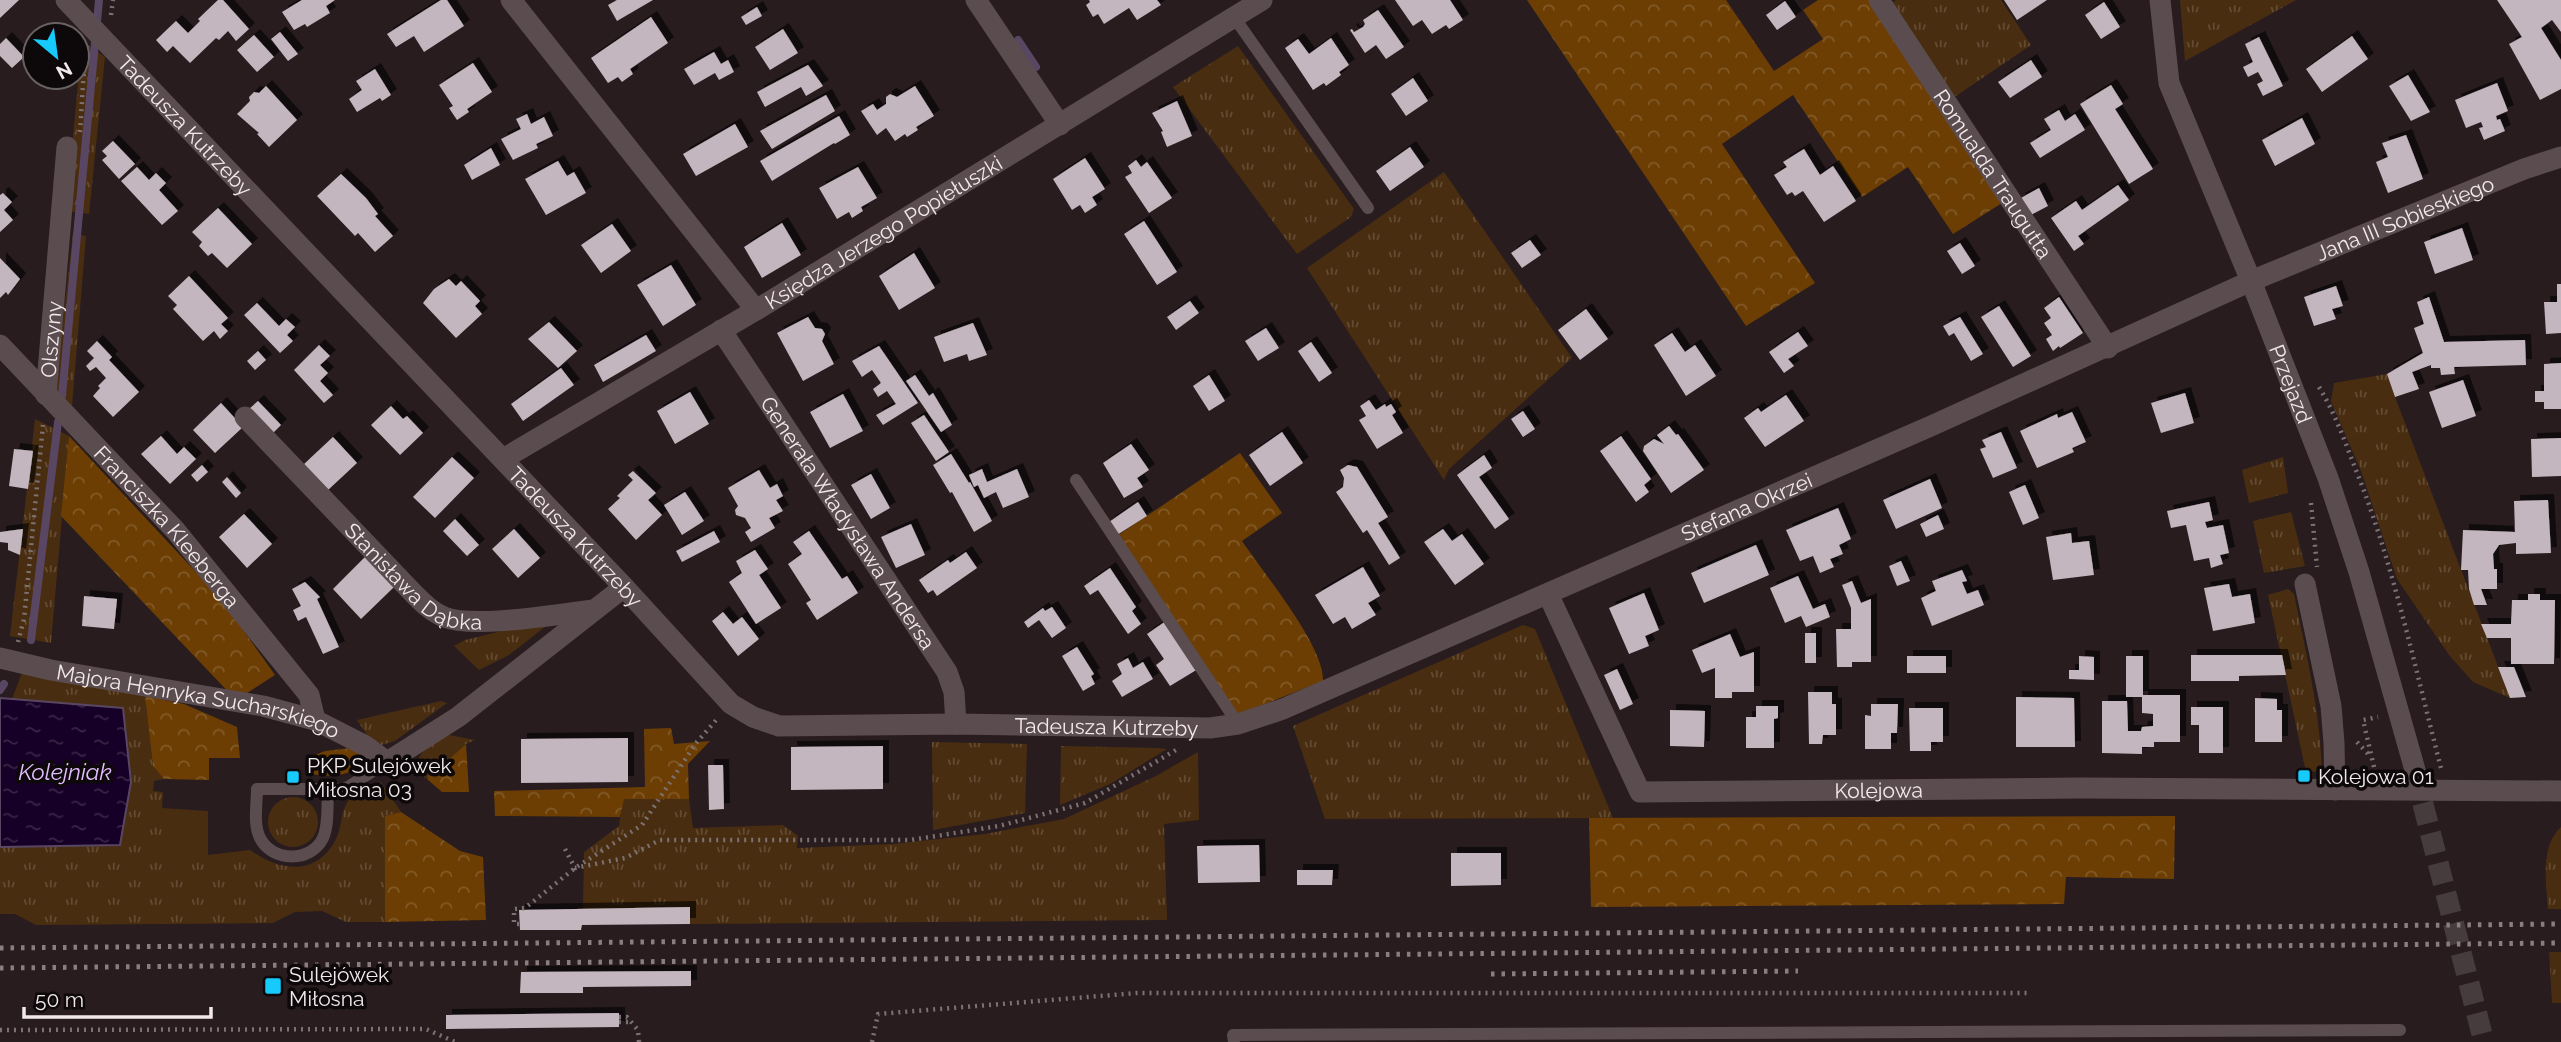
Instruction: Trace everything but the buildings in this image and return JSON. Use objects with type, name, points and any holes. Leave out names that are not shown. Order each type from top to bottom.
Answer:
[{"type":"street","name":"Tadeusza Kutrzeby","points":[[67,0],[87,21]]},
{"type":"street","points":[[510,0],[756,310]]},
{"type":"street","points":[[976,0],[1060,125]]},
{"type":"street","name":"Księdza Jerzego Popiełuszki","points":[[503,459],[756,310],[1262,0]]},
{"type":"street","name":"Romualda Traugutta","points":[[1879,0],[2108,348]]},
{"type":"street","name":"Przejazd","points":[[2160,0],[2169,83],[2251,281],[2332,489],[2359,572],[2415,770]]},
{"type":"street","name":"Tadeusza Kutrzeby","points":[[91,25],[624,587],[731,704],[753,717],[779,726],[956,724],[1210,728],[1238,724]]},
{"type":"street","name":"Olszyny","points":[[46,395],[67,147]]},
{"type":"street","name":"Jana III Sobieskiego","points":[[2251,281],[2524,169],[2561,157]]},
{"type":"street","name":"Stefana Okrzei","points":[[1238,724],[1283,709],[1489,617],[1548,594],[2108,348],[2251,281]]},
{"type":"street","name":"Generała Władysława Andersa","points":[[721,330],[947,672],[954,692],[956,724]]},
{"type":"street","name":"Franciszka Kleeberga","points":[[0,345],[7,360],[46,395],[194,552],[309,695],[315,720]]},
{"type":"street","name":"Stanisława Dąbka","points":[[245,417],[414,594],[442,616],[473,622],[594,610]]},
{"type":"street","points":[[2305,584],[2331,706],[2335,790],[2561,791]]},
{"type":"street","points":[[387,762],[458,717],[624,587]]},
{"type":"street","name":"Kolejowa","points":[[1548,594],[1640,792],[2067,788],[2335,790]]},
{"type":"street","name":"Majora Henryka Sucharskiego","points":[[6,659],[51,670],[263,706],[315,720],[364,744],[387,762]]},
{"type":"lane","points":[[1234,17],[1368,208]]},
{"type":"lane","points":[[1076,480],[1238,724]]},
{"type":"lane","points":[[328,789],[324,837],[317,846],[309,853],[296,857],[282,856],[270,850],[260,838],[256,821],[257,789],[348,787],[387,762]]},
{"type":"lane","points":[[1234,1042],[1233,1035],[2400,1030]]},
{"type":"path","points":[[67,147],[80,139],[83,91]]},
{"type":"path","name":"Olszyny","points":[[6,659],[24,619],[46,395]]},
{"type":"path","points":[[519,924],[514,924],[517,914],[514,909],[525,908],[575,868],[642,825],[696,743],[721,715]]},
{"type":"path","points":[[2355,739],[2371,757],[2363,720],[2378,717]]},
{"type":"path","points":[[575,868],[625,858],[660,840],[911,840],[999,826],[1084,803],[1167,757],[1180,746],[1185,728]]},
{"type":"path","points":[[565,849],[575,868]]},
{"type":"path","points":[[872,1042],[878,1014],[1137,993],[2030,993]]},
{"type":"path","points":[[619,1020],[627,1017],[638,1030],[639,1042]]},
{"type":"path","points":[[0,1030],[426,1029],[455,1042]]},
{"type":"green space","points":[[1527,0],[1726,0],[1774,71],[1823,39],[1803,10],[1818,0],[1870,0],[2002,203],[1953,234],[1908,167],[1862,197],[1793,95],[1722,144],[1815,283],[1746,326]]},
{"type":"green space","points":[[1896,0],[2001,0],[2031,45],[1953,98],[1891,4]]},
{"type":"green space","points":[[2180,0],[2296,0],[2185,61]]},
{"type":"green space","points":[[1238,46],[1354,209],[1351,217],[1297,254],[1173,87]]},
{"type":"green space","points":[[91,47],[105,57],[89,214],[66,211],[77,91],[91,91]]},
{"type":"green space","points":[[1444,172],[1572,358],[1449,469],[1444,480],[1307,268]]},
{"type":"green space","points":[[73,233],[86,236],[72,406],[55,391]]},
{"type":"green space","points":[[2387,374],[2510,698],[2473,682],[2449,655],[2397,579],[2361,471],[2331,401],[2334,383]]},
{"type":"green space","points":[[35,419],[69,436],[51,643],[10,636]]},
{"type":"green space","points":[[69,436],[221,599],[275,675],[236,700],[61,516]]},
{"type":"green space","points":[[1240,453],[1282,513],[1242,541],[1304,630],[1321,666],[1323,681],[1237,715],[1117,536]]},
{"type":"green space","points":[[2283,457],[2288,493],[2249,503],[2242,470]]},
{"type":"green space","points":[[2291,512],[2305,566],[2264,573],[2253,521]]},
{"type":"green space","points":[[2288,589],[2294,594],[2312,682],[2322,771],[2306,772],[2268,595]]},
{"type":"green space","points":[[526,625],[546,626],[509,655],[479,670],[454,646],[465,640]]},
{"type":"green space","points":[[1523,625],[1535,629],[1613,818],[1325,819],[1293,726]]},
{"type":"green space","points":[[23,670],[145,696],[153,766],[164,779],[154,781],[153,791],[163,792],[162,808],[208,855],[250,850],[274,863],[286,866],[309,864],[320,859],[329,850],[337,837],[348,801],[381,782],[401,812],[385,816],[385,922],[346,922],[322,911],[295,912],[273,923],[36,925],[15,914],[0,914],[0,847],[120,845],[123,708],[12,699]]},
{"type":"green space","points":[[145,696],[184,704],[237,727],[240,758],[209,758],[209,780],[164,779],[153,766]]},
{"type":"green space","points":[[441,701],[447,703],[395,741],[375,747],[357,720]]},
{"type":"green space","points":[[671,728],[674,744],[710,741],[688,764],[689,799],[624,799],[620,817],[495,816],[494,791],[645,787],[644,729]]},
{"type":"green space","points":[[449,735],[475,740],[466,744],[427,779],[414,771],[426,748]]},
{"type":"green space","points":[[932,742],[1027,744],[1025,813],[933,830]]},
{"type":"green space","points":[[466,744],[469,792],[442,792],[427,779]]},
{"type":"green space","points":[[1061,746],[1167,749],[1110,784],[1060,805]]},
{"type":"green space","points":[[351,748],[361,752],[364,760],[354,770],[340,775],[323,775],[309,773],[306,768],[308,758],[325,751]]},
{"type":"green space","points":[[1198,752],[1199,820],[1164,824],[1167,920],[690,924],[690,907],[583,909],[584,852],[619,826],[623,799],[689,799],[693,828],[783,825],[798,836],[797,848],[893,844],[985,834],[1064,819],[1156,776]]},
{"type":"green space","points":[[293,797],[311,804],[318,822],[311,840],[293,847],[275,840],[268,822],[275,804]]},
{"type":"green space","points":[[162,808],[208,811],[208,855],[164,855]]},
{"type":"green space","points":[[401,812],[460,851],[483,857],[486,920],[385,922],[385,816]]},
{"type":"green space","points":[[2175,816],[2174,879],[2066,877],[2064,904],[1591,907],[1589,818]]},
{"type":"green space","points":[[2561,827],[2561,909],[2548,909],[2547,854],[2554,835]]},
{"type":"green space","points":[[2549,952],[2561,952],[2561,1003],[2552,1003]]},
{"type":"water","name":"Kolejniak","points":[[0,698],[123,708],[131,782],[120,845],[0,847]]},
{"type":"waterway","points":[[62,396],[99,0]]},
{"type":"waterway","points":[[1018,40],[1036,67]]},
{"type":"waterway","points":[[31,640],[58,422]]},
{"type":"waterway","points":[[0,690],[4,684]]},
{"type":"tunnel","points":[[2415,773],[2484,1042]]},
{"type":"railway","points":[[0,948],[2561,924]]},
{"type":"railway","points":[[0,968],[2561,943]]},
{"type":"railway","points":[[1491,974],[1798,971]]},
{"type":"place","name":"Kolejowa 01","points":[[2304,776]]},
{"type":"place","name":"PKP Sulejówek Miłosna 03","points":[[293,777]]},
{"type":"place","name":"Sulejówek Miłosna","points":[[273,986]]}]
